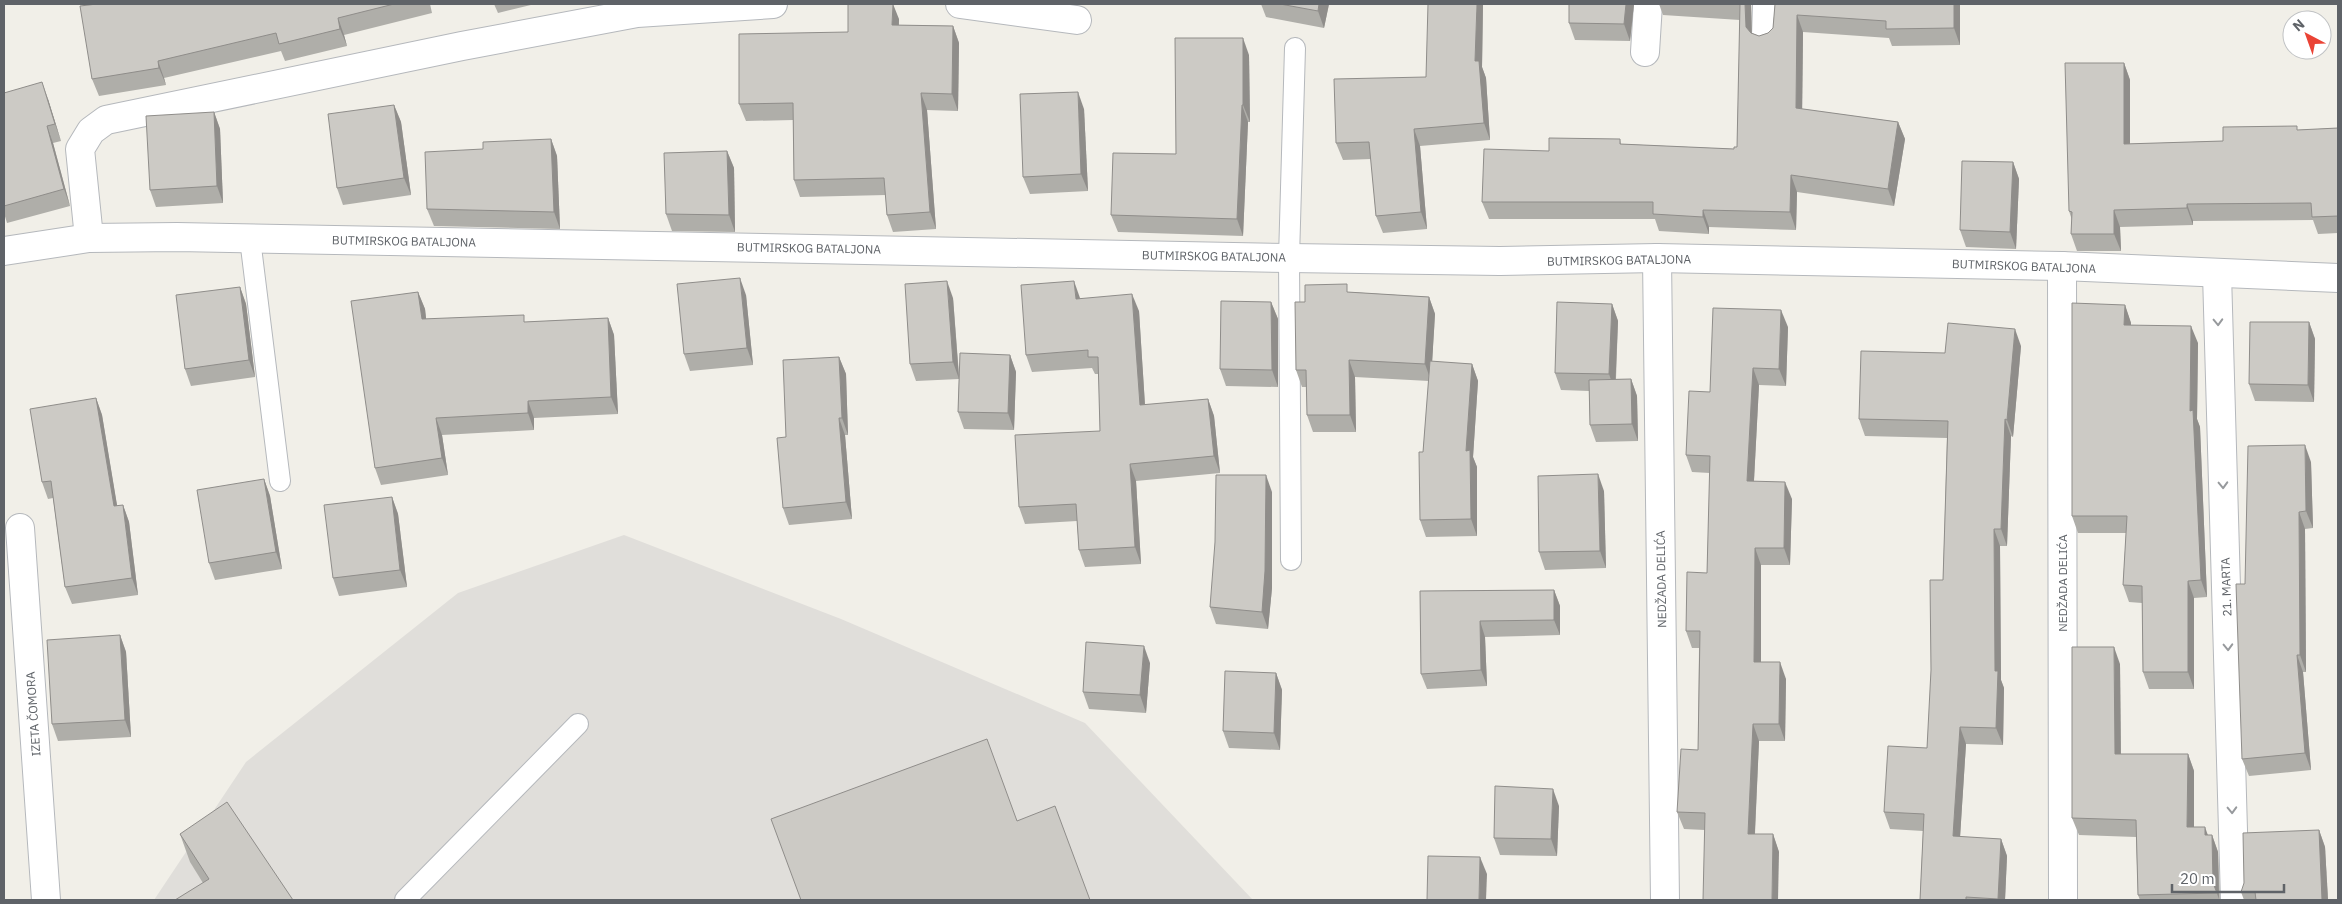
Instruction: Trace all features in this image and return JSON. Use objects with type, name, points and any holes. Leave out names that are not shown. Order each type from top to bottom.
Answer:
[{"type":"street","points":[[89,238],[80,150],[91,131],[106,120],[462,46],[637,13],[773,4]]},
{"type":"street","points":[[960,4],[1077,20]]},
{"type":"street","points":[[1645,52],[1648,4]]},
{"type":"street","points":[[1766,37],[1767,4]]},
{"type":"street","name":"BUTMIRSKOG BATALJONA","points":[[4,251],[89,238],[177,237],[1288,258],[1500,261],[1657,258],[2062,266],[2338,278]]},
{"type":"street","name":"NEDŽADA DELIĆA","points":[[1657,258],[1665,900]]},
{"type":"street","name":"NEDŽADA DELIĆA","points":[[2062,266],[2063,900]]},
{"type":"street","name":"21. MARTA","points":[[2217,274],[2235,900]]},
{"type":"street","name":"IZETA ČOMORA","points":[[20,528],[46,900]]},
{"type":"lane","points":[[1291,560],[1288,258],[1295,48]]},
{"type":"lane","points":[[250,239],[280,481]]},
{"type":"lane","points":[[405,900],[578,724]]},
{"type":"shaded area","points":[[624,535],[841,619],[1085,723],[1253,900],[154,900],[246,762],[458,593]]},
{"type":"building","points":[[97,4],[394,4],[338,18],[340,29],[279,44],[276,33],[158,61],[159,68],[92,79],[80,6]]},
{"type":"building","points":[[848,4],[893,4],[892,25],[953,26],[952,94],[921,93],[930,212],[887,215],[884,178],[794,180],[793,103],[739,104],[739,34],[848,32]]},
{"type":"building","points":[[1280,4],[1319,4],[1318,11]]},
{"type":"building","points":[[1428,4],[1477,4],[1475,61],[1479,61],[1484,123],[1414,129],[1421,212],[1376,216],[1369,142],[1336,143],[1334,79],[1426,77]]},
{"type":"building","points":[[1569,4],[1626,4],[1624,24],[1569,23]]},
{"type":"building","points":[[1740,4],[1745,4],[1746,27],[1751,33],[1759,36],[1768,33],[1773,28],[1775,4],[1954,4],[1954,28],[1886,29],[1886,21],[1797,15],[1796,108],[1898,122],[1888,189],[1791,175],[1790,212],[1703,210],[1703,217],[1653,214],[1653,202],[1482,202],[1484,149],[1549,151],[1549,138],[1620,139],[1620,144],[1734,149],[1734,147],[1737,147]]},
{"type":"building","points":[[1175,38],[1243,38],[1243,105],[1237,219],[1111,215],[1113,153],[1176,154]]},
{"type":"building","points":[[2065,63],[2124,63],[2124,144],[2223,141],[2223,127],[2297,126],[2297,130],[2338,128],[2338,216],[2312,217],[2311,203],[2187,204],[2187,208],[2114,210],[2114,234],[2071,234],[2072,212],[2069,211]]},
{"type":"building","points":[[42,82],[55,124],[47,126],[64,189],[4,206],[4,93]]},
{"type":"building","points":[[1078,92],[1081,174],[1023,177],[1020,94]]},
{"type":"building","points":[[394,105],[404,178],[337,188],[328,114]]},
{"type":"building","points":[[214,112],[217,186],[150,190],[146,116]]},
{"type":"building","points":[[551,139],[554,212],[427,209],[425,152],[483,149],[483,142]]},
{"type":"building","points":[[727,151],[729,215],[666,214],[664,153]]},
{"type":"building","points":[[1962,161],[2013,162],[2010,232],[1960,230]]},
{"type":"building","points":[[740,278],[747,348],[684,354],[677,284]]},
{"type":"building","points":[[947,281],[953,362],[910,364],[905,284]]},
{"type":"building","points":[[1074,281],[1076,299],[1132,294],[1140,405],[1208,399],[1214,456],[1130,464],[1135,547],[1079,550],[1076,504],[1019,507],[1015,435],[1100,431],[1098,357],[1088,357],[1088,350],[1026,355],[1021,285]]},
{"type":"building","points":[[1347,284],[1347,292],[1429,297],[1425,364],[1349,360],[1350,415],[1307,415],[1306,370],[1296,370],[1295,302],[1305,302],[1305,285]]},
{"type":"building","points":[[240,287],[249,360],[185,369],[176,295]]},
{"type":"building","points":[[418,292],[422,319],[524,315],[524,322],[608,318],[611,397],[528,401],[528,413],[436,418],[442,458],[375,468],[351,301]]},
{"type":"building","points":[[1221,301],[1271,302],[1272,370],[1220,369]]},
{"type":"building","points":[[1557,302],[1612,304],[1609,374],[1555,373]]},
{"type":"building","points":[[2072,303],[2125,305],[2124,325],[2191,326],[2190,411],[2193,410],[2201,580],[2188,581],[2188,672],[2143,672],[2142,586],[2123,585],[2127,516],[2072,516]]},
{"type":"building","points":[[1713,308],[1781,310],[1779,369],[1753,368],[1747,481],[1785,482],[1784,548],[1755,548],[1754,662],[1780,662],[1779,724],[1753,724],[1748,834],[1773,834],[1772,900],[1703,900],[1705,813],[1677,812],[1681,749],[1698,750],[1700,631],[1686,631],[1687,572],[1707,573],[1710,456],[1686,455],[1689,391],[1710,392]]},
{"type":"building","points":[[2250,322],[2309,322],[2308,385],[2249,384]]},
{"type":"building","points":[[1948,323],[2015,329],[2007,420],[2005,419],[2001,529],[1994,529],[1995,671],[1998,671],[1996,728],[1960,727],[1953,836],[2001,839],[1998,899],[1966,897],[1966,900],[1920,900],[1924,814],[1884,812],[1888,746],[1927,748],[1931,670],[1930,580],[1943,580],[1948,421],[1859,419],[1861,351],[1945,353]]},
{"type":"building","points":[[960,353],[1010,355],[1008,413],[958,412]]},
{"type":"building","points":[[839,357],[842,418],[839,418],[846,502],[783,508],[777,438],[786,437],[783,360]]},
{"type":"building","points":[[1430,361],[1472,364],[1466,451],[1470,450],[1471,519],[1420,520],[1419,452],[1423,452]]},
{"type":"building","points":[[1631,379],[1632,424],[1590,425],[1589,380]]},
{"type":"building","points":[[96,398],[114,506],[123,505],[132,578],[65,587],[51,481],[42,482],[30,409]]},
{"type":"building","points":[[2305,445],[2306,511],[2299,512],[2300,655],[2297,655],[2305,753],[2242,759],[2236,584],[2245,584],[2248,446]]},
{"type":"building","points":[[1598,474],[1600,551],[1539,552],[1538,476]]},
{"type":"building","points":[[1216,475],[1266,475],[1265,571],[1262,612],[1210,607],[1215,542]]},
{"type":"building","points":[[264,479],[276,552],[209,563],[197,490]]},
{"type":"building","points":[[392,497],[400,570],[333,578],[324,505]]},
{"type":"building","points":[[1554,590],[1554,620],[1480,621],[1481,670],[1421,674],[1420,591]]},
{"type":"building","points":[[120,635],[125,720],[52,724],[47,640]]},
{"type":"building","points":[[1086,642],[1144,646],[1140,695],[1083,692]]},
{"type":"building","points":[[2072,647],[2114,647],[2115,754],[2188,754],[2187,827],[2205,827],[2205,835],[2212,835],[2213,883],[2217,893],[2138,895],[2136,820],[2072,818]]},
{"type":"building","points":[[1225,671],[1276,673],[1274,733],[1223,731]]},
{"type":"building","points":[[987,739],[1017,821],[1055,806],[1090,900],[801,900],[771,819]]},
{"type":"building","points":[[1495,786],[1553,789],[1551,839],[1494,838]]},
{"type":"building","points":[[227,802],[293,900],[175,900],[209,879],[180,834]]},
{"type":"building","points":[[2319,830],[2322,900],[2256,900],[2255,892],[2241,892],[2244,883],[2243,833]]},
{"type":"building","points":[[1428,856],[1480,857],[1479,900],[1427,900]]}]
